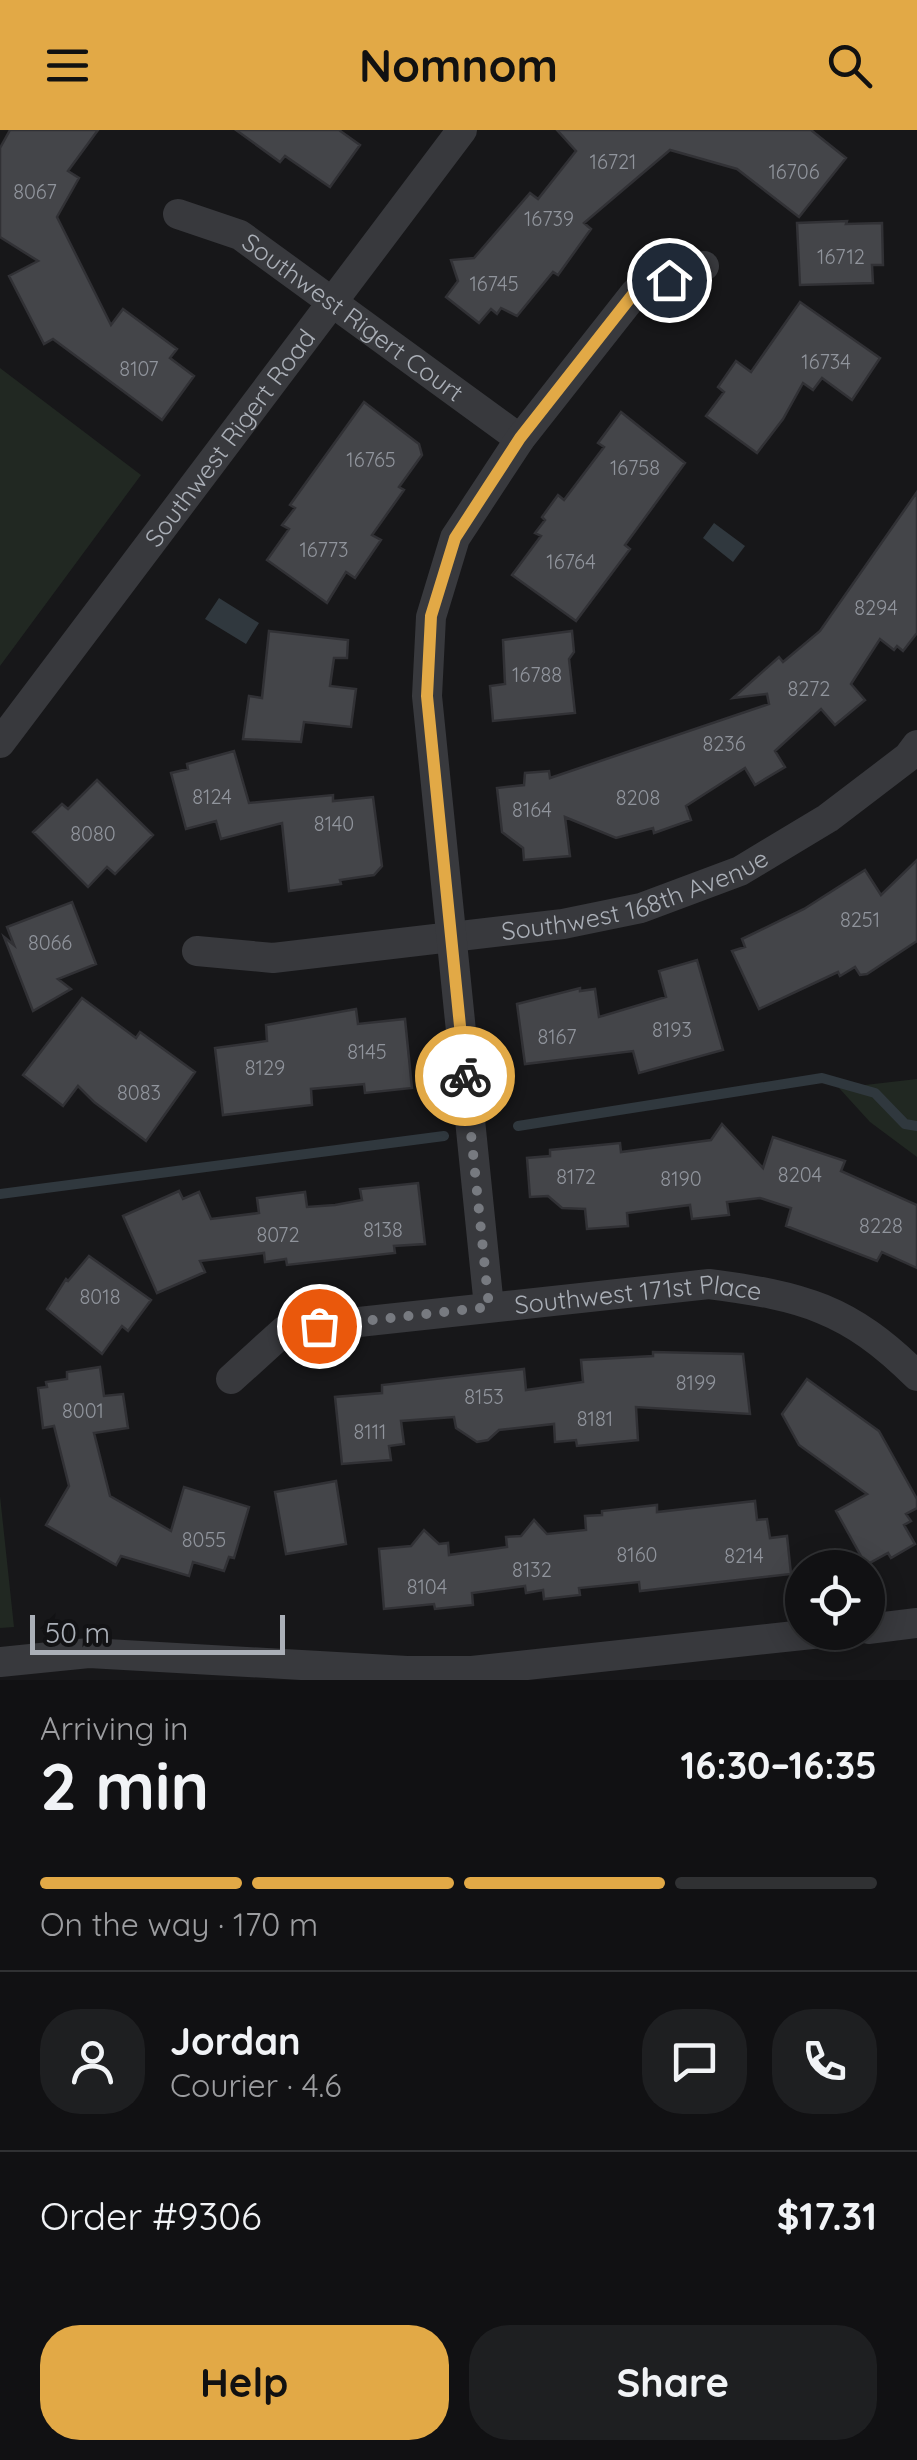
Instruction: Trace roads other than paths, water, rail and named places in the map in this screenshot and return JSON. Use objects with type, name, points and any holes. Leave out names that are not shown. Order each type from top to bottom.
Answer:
[{"type":"street","name":"Southwest Rigert Road","points":[[0,744],[462,130]]},
{"type":"street","name":"Southwest Rigert Court","points":[[178,214],[240,235],[520,438]]},
{"type":"street","points":[[489,1307],[427,696],[431,616],[455,538],[520,438],[634,293],[704,266]]},
{"type":"street","name":"Southwest 168th Avenue","points":[[196,951],[273,958],[562,924],[641,908],[740,871],[828,818],[917,746]]},
{"type":"street","name":"Southwest 171st Place","points":[[231,1379],[285,1330],[708,1284],[777,1292],[839,1314],[889,1348],[917,1376]]},
{"type":"street","points":[[885,1627],[917,1624]]},
{"type":"street","points":[[0,1662],[89,1653],[407,1671],[472,1670],[785,1637]]},
{"type":"waterway","points":[[518,1126],[822,1078],[875,1093],[905,1124],[917,1126]]},
{"type":"waterway","points":[[0,1194],[444,1136]]}]
